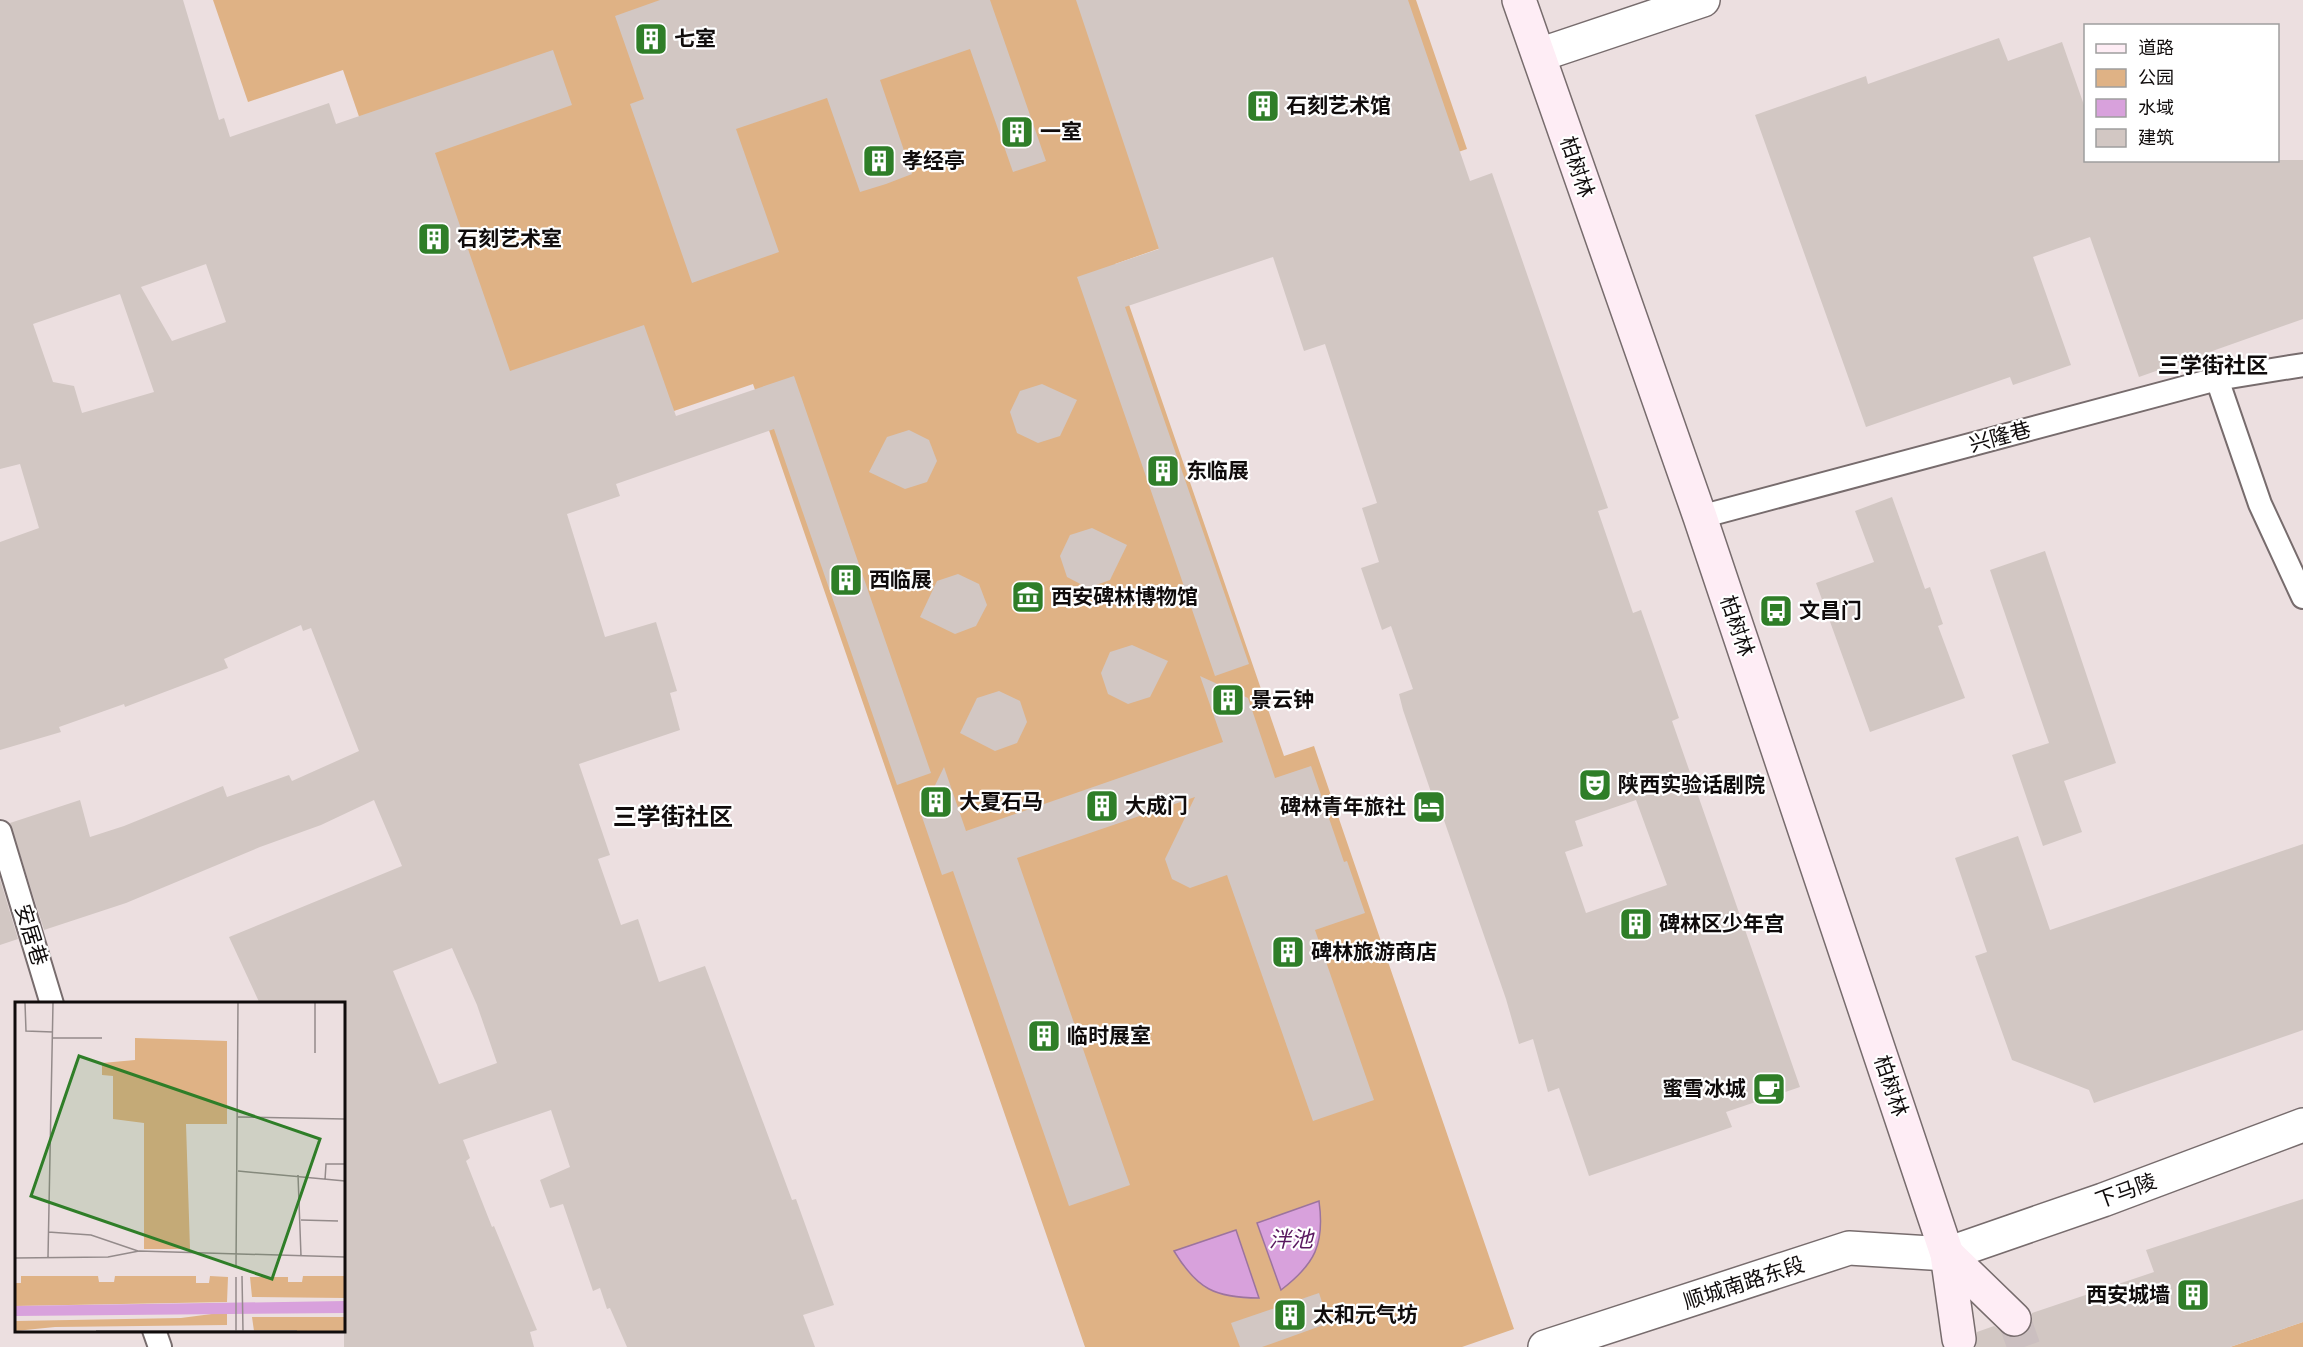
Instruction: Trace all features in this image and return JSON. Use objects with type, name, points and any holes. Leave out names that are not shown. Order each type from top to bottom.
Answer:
[{"type":"main road","name":"柏树林","points":[[1519,0],[1700,517],[1947,1254],[1959,1339]]},
{"type":"main road","points":[[1947,1254],[2014,1319]]},
{"type":"street","points":[[1539,55],[1703,0]]},
{"type":"street","name":"下马陵","points":[[1947,1254],[2103,1200],[2303,1125]]},
{"type":"street","name":"顺城南路东段","points":[[1545,1347],[1849,1248],[1947,1254]]},
{"type":"lane","name":"兴隆巷","points":[[1700,517],[2217,379],[2303,365]]},
{"type":"lane","points":[[2217,379],[2260,504],[2303,597]]},
{"type":"lane","name":"安居巷","points":[[0,832],[51,1002]]},
{"type":"lane","points":[[155,1332],[160,1347]]},
{"type":"green space","name":"西安碑林博物馆","points":[[213,0],[1416,0],[1467,149],[1228,231],[1226,225],[1115,264],[1284,756],[1314,746],[1514,1329],[1462,1347],[1085,1347],[753,384],[674,411],[473,448],[343,70],[248,102]]},
{"type":"green space","points":[[2303,1322],[2303,1347],[2230,1347]]},
{"type":"water","name":"泮池","points":[[1319,1201],[1320,1229],[1315,1252],[1302,1271],[1281,1290],[1257,1223]]},
{"type":"water","name":"泮池","points":[[1236,1230],[1259,1298],[1230,1296],[1209,1289],[1199,1283],[1174,1251]]},
{"type":"building","points":[[0,0],[183,0],[219,120],[224,118],[230,137],[329,103],[336,124],[553,50],[572,105],[435,153],[510,371],[644,325],[676,416],[794,376],[931,773],[897,785],[774,429],[616,484],[620,496],[567,514],[605,637],[656,622],[677,691],[670,693],[680,730],[579,764],[610,855],[598,859],[621,925],[638,919],[659,982],[705,966],[792,1200],[796,1199],[834,1305],[803,1315],[815,1347],[627,1347],[610,1308],[607,1309],[600,1288],[593,1291],[563,1204],[550,1208],[540,1180],[570,1167],[551,1110],[463,1140],[470,1158],[466,1161],[537,1330],[530,1332],[534,1347],[344,1347],[345,1002],[259,1002],[229,937],[402,866],[374,800],[321,825],[260,847],[126,903],[44,930],[10,823],[80,800],[90,837],[124,826],[223,786],[227,797],[289,775],[292,781],[359,751],[311,628],[303,631],[301,625],[224,659],[228,668],[125,707],[124,704],[59,727],[61,732],[0,750],[0,542],[39,528],[20,464],[0,469]],"holes":[[[206,264],[226,322],[172,341],[141,287]],[[120,294],[154,392],[82,413],[74,386],[53,382],[33,324]],[[452,948],[477,1005],[497,1063],[439,1084],[393,971]]]},
{"type":"building","points":[[660,0],[990,0],[1046,161],[1013,172],[970,49],[880,80],[912,174],[886,184],[860,192],[827,98],[736,129],[779,252],[692,283],[630,104],[644,99],[615,16]]},
{"type":"building","points":[[1076,0],[1408,0],[1470,181],[1492,173],[1608,508],[1598,511],[1633,613],[1641,610],[1679,718],[1672,721],[1800,1087],[1726,1112],[1732,1127],[1589,1176],[1559,1088],[1548,1092],[1533,1039],[1519,1044],[1506,999],[1437,800],[1434,801],[1399,694],[1413,689],[1391,626],[1382,630],[1361,568],[1379,562],[1362,508],[1377,503],[1325,344],[1304,351],[1273,257],[1125,307],[1249,664],[1215,676],[1077,277],[1159,249]],"holes":[[[1636,800],[1667,885],[1586,913],[1565,852],[1583,846],[1575,821]]]},
{"type":"building","points":[[1999,38],[2008,61],[2062,42],[2084,105],[2084,162],[2303,160],[2303,319],[2139,377],[2090,237],[2033,257],[2071,365],[2013,385],[2010,377],[1866,427],[1755,115],[1866,76],[1868,84]]},
{"type":"building","points":[[1042,384],[1077,400],[1060,436],[1038,443],[1017,433],[1010,412],[1020,391]]},
{"type":"building","points":[[909,430],[929,440],[937,461],[927,482],[905,489],[869,472],[887,437]]},
{"type":"building","points":[[1892,497],[1925,589],[1930,587],[1943,624],[1938,626],[1965,698],[1870,732],[1816,583],[1874,562],[1855,511]]},
{"type":"building","points":[[1092,528],[1127,545],[1110,580],[1088,588],[1067,577],[1060,556],[1070,535]]},
{"type":"building","points":[[2045,551],[2116,763],[2064,781],[2082,832],[2043,846],[2012,755],[2049,743],[1990,570]]},
{"type":"building","points":[[958,574],[979,584],[987,605],[976,626],[955,634],[920,617],[937,581]]},
{"type":"building","points":[[1132,645],[1168,661],[1150,697],[1128,704],[1108,694],[1101,673],[1110,652]]},
{"type":"building","points":[[1200,676],[1248,698],[1275,778],[1311,766],[1344,862],[1347,861],[1365,913],[1315,930],[1374,1100],[1313,1121],[1227,875],[1190,888],[1172,879],[1165,859],[1195,797],[1017,858],[1130,1185],[1069,1206],[953,871],[942,875],[921,814],[944,767],[966,831],[1223,742]]},
{"type":"building","points":[[999,691],[1020,701],[1027,722],[1017,743],[995,751],[960,733],[977,698]]},
{"type":"building","points":[[2018,836],[2050,930],[2303,844],[2303,1030],[2094,1103],[2089,1090],[2012,1060],[1975,956],[1987,952],[1955,858]]},
{"type":"building","points":[[0,879],[18,939],[0,945]]},
{"type":"building","name":"西安城墙","points":[[2303,1199],[2303,1322],[2230,1347],[1976,1347],[1977,1332],[1994,1326],[2009,1337],[2020,1337],[2032,1324],[2032,1313],[2154,1272],[2146,1250]]},
{"type":"building","name":"太和元气坊","points":[[1319,1293],[1329,1323],[1262,1347],[1240,1347],[1231,1323]]},
{"type":"tunnel","points":[[2014,1319],[2024,1347]]},
{"type":"place","name":"七室","points":[[651,39]]},
{"type":"place","name":"石刻艺术馆","points":[[1263,106]]},
{"type":"place","name":"一室","points":[[1017,132]]},
{"type":"place","name":"孝经亭","points":[[879,161]]},
{"type":"place","name":"石刻艺术室","points":[[434,239]]},
{"type":"place","name":"东临展","points":[[1163,471]]},
{"type":"place","name":"西临展","points":[[846,580]]},
{"type":"place","name":"西安碑林博物馆","points":[[1028,597]]},
{"type":"place","name":"文昌门","points":[[1776,611]]},
{"type":"place","name":"景云钟","points":[[1228,700]]},
{"type":"place","name":"陕西实验话剧院","points":[[1595,785]]},
{"type":"place","name":"大夏石马","points":[[936,802]]},
{"type":"place","name":"大成门","points":[[1102,806]]},
{"type":"place","name":"碑林青年旅社","points":[[1429,807]]},
{"type":"place","name":"碑林区少年宫","points":[[1636,924]]},
{"type":"place","name":"碑林旅游商店","points":[[1288,952]]},
{"type":"place","name":"临时展室","points":[[1044,1036]]},
{"type":"place","name":"蜜雪冰城","points":[[1769,1089]]},
{"type":"place","name":"西安城墙","points":[[2193,1295]]},
{"type":"place","name":"太和元气坊","points":[[1290,1315]]},
{"type":"district","name":"三学街社区","points":[[2213,365]]},
{"type":"district","name":"三学街社区","points":[[673,817]]}]
